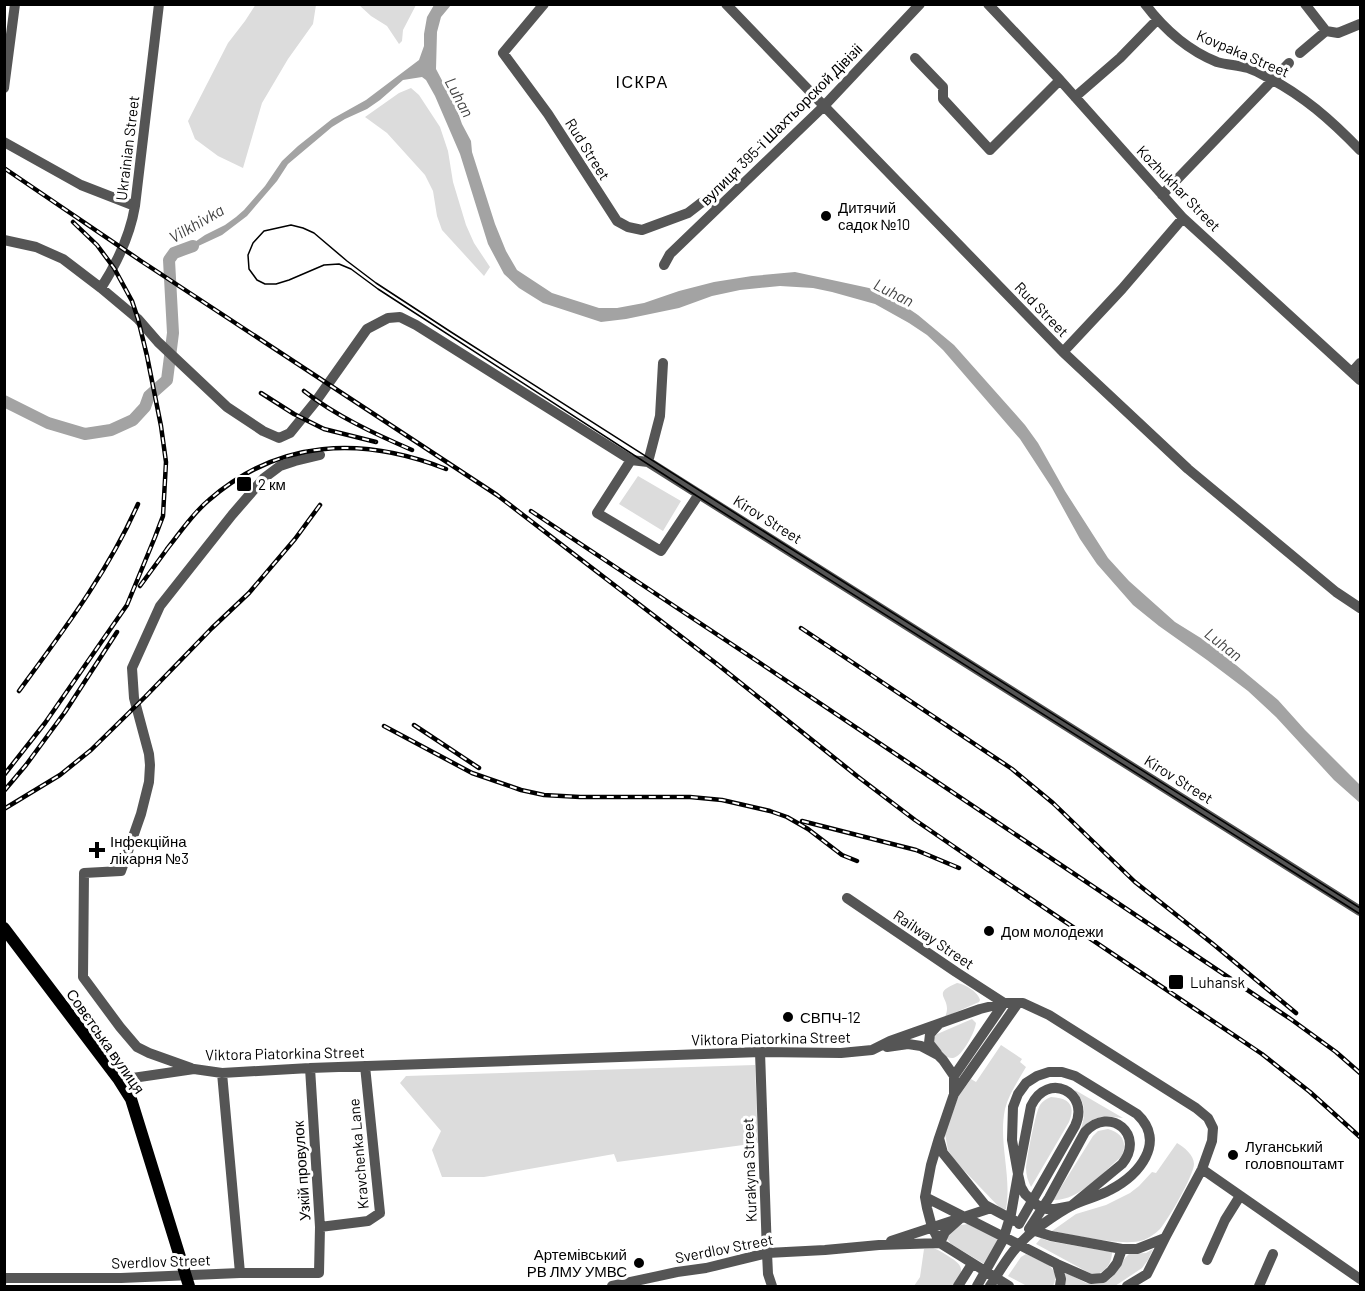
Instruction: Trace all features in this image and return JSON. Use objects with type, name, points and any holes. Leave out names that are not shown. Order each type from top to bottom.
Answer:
[{"type":"main road","name":"Совєтська вулиця","points":[[4,928],[131,1099],[187,1281]]},
{"type":"street","points":[[4,88],[9,20],[15,4]]},
{"type":"street","name":"Ukrainian Street","points":[[101,288],[114,268],[131,227],[159,4]]},
{"type":"street","name":"Rud Street","points":[[543,4],[503,52],[548,114],[617,221],[628,227],[642,230],[688,213],[709,200],[719,206]]},
{"type":"street","name":"Rud Street","points":[[726,4],[1063,352],[1188,469],[1336,591],[1360,608]]},
{"type":"street","name":"вулиця 395-ї Шахтьорской Дівізіі","points":[[664,265],[670,254],[824,106],[920,4]]},
{"type":"street","name":"Kozhukhar Street","points":[[988,4],[1060,80],[1161,195],[1360,380]]},
{"type":"street","name":"Kovpaka Street","points":[[1144,4],[1172,35],[1188,46],[1218,62],[1249,69],[1296,93],[1338,127],[1360,150]]},
{"type":"street","points":[[1305,4],[1326,32]]},
{"type":"street","points":[[1075,97],[1120,58],[1157,20]]},
{"type":"street","points":[[1300,53],[1326,32],[1338,33],[1360,24]]},
{"type":"street","points":[[915,58],[943,87],[943,99],[990,150],[1060,80]]},
{"type":"street","points":[[1161,195],[1289,63]]},
{"type":"street","points":[[4,142],[81,185],[135,206]]},
{"type":"street","points":[[1063,352],[1184,218]]},
{"type":"street","points":[[4,240],[36,247],[63,259],[101,288]]},
{"type":"street","name":"Kirov Street","points":[[101,288],[138,319],[158,342],[227,407],[263,431],[279,438],[290,433],[368,330],[388,318],[400,317],[631,460],[648,462],[1360,911]]},
{"type":"street","points":[[648,462],[660,416],[663,363]]},
{"type":"street","points":[[1352,372],[1360,363]]},
{"type":"street","points":[[194,1069],[137,1047],[83,977],[84,873],[121,871],[141,814],[149,782],[150,765],[134,698],[132,668],[160,606],[264,478],[280,466],[320,455]]},
{"type":"street","points":[[631,460],[597,513],[661,551],[699,494]]},
{"type":"street","name":"Railway Street","points":[[847,898],[1004,1003]]},
{"type":"street","points":[[954,1094],[954,1076],[1004,1003]]},
{"type":"street","name":"Viktora Piatorkina Street","points":[[119,1080],[194,1069],[222,1072],[760,1052],[841,1053],[872,1050],[890,1041],[980,1009],[1004,1003],[1023,1003],[1049,1015],[1196,1108],[1208,1118],[1213,1128],[1212,1141],[1202,1169],[1147,1274],[1127,1287]]},
{"type":"street","points":[[1009,1287],[940,1243],[932,1227],[925,1197],[931,1165],[954,1094],[1018,1003]]},
{"type":"street","points":[[939,1024],[930,1034],[929,1043],[954,1076]]},
{"type":"street","points":[[872,1050],[908,1044],[921,1046],[938,1055]]},
{"type":"street","name":"Kurakyna Street","points":[[760,1052],[766,1253],[772,1287]]},
{"type":"street","name":"Kravchenka Lane","points":[[320,1227],[368,1221],[380,1214],[364,1066]]},
{"type":"street","name":"Узкій провулок","points":[[310,1068],[320,1227],[319,1273]]},
{"type":"street","points":[[222,1072],[240,1273]]},
{"type":"street","points":[[1049,1072],[1062,1072],[1075,1076],[1137,1114],[1144,1120],[1151,1138],[1150,1148],[1139,1168],[1128,1178],[1103,1194],[1071,1206],[1047,1209],[1037,1205],[1025,1194],[1021,1187],[1014,1152],[1013,1107],[1018,1094],[1026,1083],[1049,1072]]},
{"type":"street","points":[[976,1287],[1004,1240],[1031,1106],[1040,1092],[1054,1088],[1062,1089],[1069,1092],[1078,1104],[1078,1119],[1024,1226]]},
{"type":"street","points":[[990,1287],[1007,1258],[1021,1242],[1071,1206],[1127,1158],[1130,1151],[1129,1137],[1120,1125],[1105,1121],[1090,1126],[1049,1198],[1024,1226]]},
{"type":"street","points":[[939,1138],[943,1153],[985,1205],[1024,1226],[1051,1236],[1122,1249],[1137,1249],[1164,1238]]},
{"type":"street","points":[[1202,1169],[1360,1280]]},
{"type":"street","points":[[1207,1260],[1225,1220],[1240,1196]]},
{"type":"street","points":[[925,1197],[1090,1279],[1103,1278],[1117,1263],[1122,1249]]},
{"type":"street","points":[[879,1245],[992,1208]]},
{"type":"street","points":[[940,1243],[945,1232],[963,1216]]},
{"type":"street","points":[[879,1245],[940,1243]]},
{"type":"street","name":"Sverdlov Street","points":[[612,1287],[766,1253],[879,1245]]},
{"type":"street","points":[[1259,1287],[1273,1254]]},
{"type":"street","points":[[958,1287],[972,1264]]},
{"type":"street","points":[[1057,1264],[1061,1279],[1060,1287]]},
{"type":"street","name":"Sverdlov Street","points":[[4,1279],[78,1282],[187,1281],[240,1273],[319,1273]]},
{"type":"shaded area","points":[[256,4],[316,5],[313,24],[288,59],[262,103],[243,168],[218,156],[195,139],[188,121],[228,43]]},
{"type":"shaded area","points":[[359,5],[416,5],[403,30],[402,41],[399,44],[387,26]]},
{"type":"shaded area","points":[[434,5],[451,5],[441,17],[437,32],[436,69],[471,141],[472,152],[495,224],[517,270],[552,293],[599,308],[617,308],[644,303],[714,282],[795,272],[869,288],[896,300],[954,345],[1025,425],[1108,558],[1129,581],[1175,622],[1212,645],[1278,700],[1360,785],[1360,803],[1334,780],[1276,717],[1248,691],[1133,605],[1097,564],[1020,439],[943,350],[909,323],[875,304],[813,288],[780,286],[740,290],[712,296],[679,308],[601,322],[543,303],[519,288],[504,274],[488,244],[460,154],[435,96],[422,77],[403,80],[367,109],[332,127],[288,164],[277,181],[247,216],[222,235],[179,255],[179,249],[189,246],[225,225],[244,210],[265,186],[282,161],[298,146],[332,119],[366,100],[419,60],[424,46],[427,17]]},
{"type":"shaded area","points":[[411,88],[419,95],[440,127],[466,225],[474,243],[490,267],[484,276],[442,230],[433,191],[425,175],[387,133],[365,117],[399,93]]},
{"type":"shaded area","points":[[638,476],[681,501],[663,531],[619,504]]},
{"type":"shaded area","points":[[957,983],[971,989],[980,1000],[945,1017],[947,1005],[944,991]]},
{"type":"shaded area","points":[[972,1019],[976,1023],[973,1032],[957,1057],[948,1057],[935,1047],[933,1042],[935,1035]]},
{"type":"shaded area","points":[[1001,1045],[1022,1059],[1020,1062],[1026,1067],[1011,1093],[1003,1121],[1007,1184],[1006,1209],[1004,1210],[955,1161],[948,1150],[945,1134],[958,1097],[971,1079],[976,1082]]},
{"type":"shaded area","points":[[755,1065],[758,1143],[617,1162],[614,1154],[484,1177],[442,1177],[432,1150],[441,1131],[400,1083],[406,1076]]},
{"type":"shaded area","points":[[1075,1090],[1123,1118],[1096,1118],[1081,1129],[1084,1108]]},
{"type":"shaded area","points":[[1051,1097],[1066,1101],[1071,1107],[1071,1116],[1031,1187],[1026,1168],[1034,1126],[1040,1105]]},
{"type":"shaded area","points":[[1108,1129],[1117,1133],[1123,1140],[1124,1148],[1121,1157],[1081,1191],[1063,1199],[1053,1200],[1093,1136],[1098,1131]]},
{"type":"shaded area","points":[[1177,1143],[1192,1157],[1193,1170],[1169,1217],[1152,1235],[1144,1240],[1124,1242],[1052,1231],[1076,1214],[1106,1205],[1130,1193],[1152,1172],[1156,1173]]},
{"type":"shaded area","points":[[968,1224],[999,1239],[986,1265],[951,1244],[947,1239],[948,1233],[961,1225]]},
{"type":"shaded area","points":[[1041,1238],[1112,1252],[1111,1260],[1104,1270],[1093,1275],[1036,1244]]},
{"type":"shaded area","points":[[933,1248],[956,1261],[961,1267],[961,1274],[954,1286],[914,1286],[920,1277],[924,1249]]},
{"type":"shaded area","points":[[1153,1249],[1142,1268],[1115,1286],[1065,1286],[1065,1272],[1086,1283],[1103,1283],[1115,1274],[1129,1254],[1146,1253]]},
{"type":"shaded area","points":[[1026,1254],[1044,1262],[1052,1269],[1055,1274],[1053,1286],[1027,1286],[1008,1276],[1021,1257]]},
{"type":"waterway","name":"Vilkhivka","points":[[4,401],[48,423],[85,434],[111,430],[133,420],[145,407],[149,396],[167,380],[173,333],[169,260],[174,253],[193,246]]},
{"type":"tram line","points":[[1360,908],[451,332],[376,283],[314,233],[291,225],[264,231],[253,243],[248,255],[249,269],[257,280],[265,284],[276,284],[324,265],[339,264],[351,269],[378,289],[697,496],[1360,914]]},
{"type":"railway","points":[[4,168],[497,495],[915,820],[1262,1054],[1310,1092],[1360,1137]]},
{"type":"railway","points":[[4,775],[45,723],[127,605],[163,516],[166,462],[161,426],[138,319],[132,301],[114,268],[97,245],[73,222]]},
{"type":"railway","points":[[304,391],[342,416],[412,450]]},
{"type":"railway","points":[[261,393],[294,414],[324,429],[376,442]]},
{"type":"railway","points":[[167,549],[192,517],[209,500],[236,480],[264,465],[293,455],[322,449],[353,448],[383,451],[415,458],[446,469]]},
{"type":"railway","points":[[19,691],[99,577],[138,504]]},
{"type":"railway","points":[[4,809],[60,775],[91,750],[249,593],[295,539],[320,505]]},
{"type":"railway","points":[[531,511],[1292,1020],[1336,1052],[1360,1073]]},
{"type":"railway","points":[[140,586],[170,545]]},
{"type":"railway","points":[[801,628],[1012,769],[1053,803],[1135,882],[1296,1013]]},
{"type":"railway","points":[[4,791],[65,712],[117,632]]},
{"type":"railway","points":[[414,725],[479,768]]},
{"type":"railway","points":[[384,726],[472,773],[521,790],[544,795],[580,797],[690,797],[722,800],[770,811],[787,817],[808,829],[842,855],[857,861]]},
{"type":"railway","points":[[802,821],[916,850],[959,868]]},
{"type":"place","name":"Дитячий садок №10","points":[[826,216]]},
{"type":"place","name":"2 км","points":[[244,484]]},
{"type":"place","name":"Інфекційна лікарня №3","points":[[97,850]]},
{"type":"place","name":"Дом молодежи","points":[[989,931]]},
{"type":"place","name":"Luhansk","points":[[1176,982]]},
{"type":"place","name":"СВПЧ-12","points":[[788,1017]]},
{"type":"place","name":"Луганський головпоштамт","points":[[1233,1155]]},
{"type":"place","name":"Артемівський РВ ЛМУ УМВС","points":[[639,1263]]},
{"type":"district","name":"ІСКРА","points":[[642,81]]},
{"type":"water label","name":"Luhan","points":[[460,97]]},
{"type":"water label","name":"Luhan","points":[[894,292]]},
{"type":"water label","name":"Luhan","points":[[1224,644]]}]
